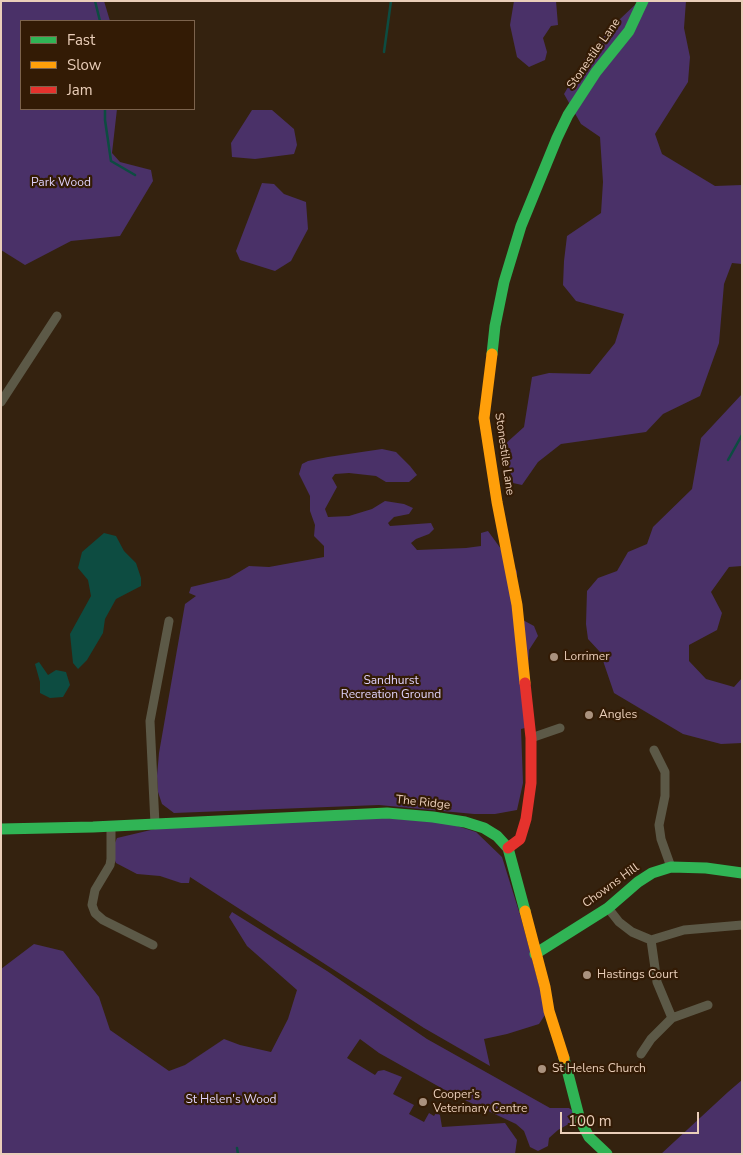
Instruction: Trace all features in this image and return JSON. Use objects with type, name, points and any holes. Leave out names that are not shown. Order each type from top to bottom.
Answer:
[{"type":"street","name":"Stonestile Lane","points":[[508,848],[520,839],[526,819],[531,783],[531,738],[517,605],[484,428],[485,400],[496,326],[504,282],[521,226],[568,115],[596,72],[629,31],[643,1]]},
{"type":"street","points":[[1,402],[57,316]]},
{"type":"street","points":[[155,824],[150,721],[169,621]]},
{"type":"street","points":[[531,738],[560,728]]},
{"type":"street","points":[[654,750],[665,772],[665,796],[659,825],[661,839],[671,867]]},
{"type":"street","name":"The Ridge","points":[[1,829],[38,830],[387,814],[433,817],[465,822],[484,828],[497,836],[508,848]]},
{"type":"street","points":[[111,826],[110,865],[95,890],[92,905],[95,913],[103,920],[153,945]]},
{"type":"street","points":[[508,848],[545,987],[549,1011],[580,1120],[589,1137],[607,1154]]},
{"type":"street","name":"Chowns Hill","points":[[535,954],[608,908],[652,873],[671,867],[706,868],[742,873]]},
{"type":"street","points":[[608,908],[619,922],[632,932],[651,940],[684,930],[742,925]]},
{"type":"street","points":[[651,940],[657,982],[672,1018]]},
{"type":"street","points":[[641,1054],[651,1039],[672,1018],[708,1005]]},
{"type":"green space","name":"Park Wood","points":[[1,1],[104,1],[110,20],[20,20],[20,110],[117,110],[112,153],[120,162],[151,170],[153,181],[120,236],[71,241],[25,265],[1,250]]},
{"type":"green space","points":[[514,1],[556,1],[558,25],[551,26],[543,38],[547,52],[545,60],[529,67],[517,57],[510,25]]},
{"type":"green space","points":[[639,1],[686,1],[684,28],[690,57],[688,82],[655,134],[662,154],[715,186],[742,185],[742,264],[732,263],[724,284],[719,343],[700,396],[663,414],[646,432],[561,444],[538,462],[522,485],[513,483],[504,445],[524,427],[532,377],[549,373],[590,374],[615,343],[624,314],[576,301],[563,285],[567,236],[601,213],[603,182],[600,137],[581,124],[564,94],[587,55]]},
{"type":"green space","points":[[252,110],[272,110],[294,129],[297,145],[294,154],[255,159],[232,157],[231,143]]},
{"type":"green space","points":[[262,183],[274,184],[284,194],[306,202],[308,229],[291,261],[275,271],[240,260],[236,251]]},
{"type":"green space","points":[[742,394],[742,566],[729,567],[711,592],[722,613],[717,630],[689,645],[689,661],[706,679],[734,687],[742,678],[742,743],[721,744],[683,734],[614,693],[600,652],[588,639],[586,624],[587,591],[598,578],[617,571],[628,552],[647,544],[653,527],[692,489],[701,438]]},
{"type":"green space","name":"Sandhurst Recreation Ground","points":[[382,449],[396,452],[417,475],[409,482],[386,482],[376,476],[349,473],[335,474],[332,478],[337,487],[325,509],[328,517],[349,516],[372,509],[385,501],[404,504],[413,508],[409,514],[394,517],[388,523],[390,526],[431,523],[434,529],[429,534],[411,543],[417,550],[481,546],[481,533],[488,531],[517,571],[517,597],[521,619],[534,626],[538,636],[529,650],[525,728],[521,729],[523,783],[517,810],[495,814],[474,814],[379,805],[174,813],[162,804],[158,792],[157,776],[159,753],[185,604],[196,596],[189,593],[191,587],[229,578],[249,566],[269,567],[324,557],[324,546],[314,536],[315,525],[310,511],[310,496],[299,474],[302,464],[328,457]]},
{"type":"green space","points":[[362,816],[448,823],[476,832],[502,857],[521,918],[543,1000],[545,1015],[539,1024],[484,1039],[490,1066],[424,1028],[190,877],[189,883],[181,883],[160,876],[137,874],[116,863],[111,852],[117,838],[155,829]]},
{"type":"green space","name":"St Helen's Wood","points":[[232,912],[327,971],[427,1039],[550,1108],[569,1108],[573,1111],[574,1121],[558,1130],[549,1138],[548,1146],[538,1151],[530,1147],[524,1131],[516,1124],[452,1094],[379,1053],[360,1039],[347,1058],[375,1075],[378,1071],[384,1070],[402,1077],[393,1094],[414,1105],[409,1114],[424,1122],[429,1113],[434,1116],[436,1113],[440,1115],[442,1127],[505,1123],[517,1140],[515,1154],[1,1154],[1,969],[34,944],[63,951],[99,997],[110,1030],[169,1071],[185,1065],[224,1039],[240,1045],[271,1052],[288,1019],[297,990],[247,946],[229,917]]},
{"type":"green space","points":[[742,1080],[742,1154],[661,1154],[728,1092]]},
{"type":"water","points":[[104,533],[116,536],[124,551],[136,563],[141,578],[141,586],[116,599],[105,619],[103,633],[87,660],[78,669],[73,663],[70,634],[91,596],[88,580],[78,568],[82,552]]},
{"type":"water","points":[[39,662],[48,675],[56,670],[66,672],[70,685],[63,697],[50,698],[40,693],[40,682],[35,664]]},
{"type":"waterway","points":[[95,1],[100,20]]},
{"type":"waterway","points":[[384,52],[391,1]]},
{"type":"waterway","points":[[105,110],[111,161],[135,175]]},
{"type":"waterway","points":[[728,460],[742,435]]},
{"type":"waterway","points":[[237,1148],[238,1154]]},
{"type":"traffic: fast","points":[[492,354],[495,326],[504,282],[521,226],[557,138],[568,115],[596,72],[629,31],[643,1]]},
{"type":"traffic: fast","points":[[1,829],[93,827],[387,813],[465,822],[484,828],[497,836],[508,848],[525,911]]},
{"type":"traffic: fast","points":[[535,954],[608,908],[638,882],[652,873],[671,867],[706,868],[742,873]]},
{"type":"traffic: fast","points":[[564,1058],[580,1120],[589,1137],[607,1154]]},
{"type":"traffic: slow","points":[[492,354],[484,418],[497,502],[517,605],[525,683]]},
{"type":"traffic: slow","points":[[525,911],[545,987],[549,1011],[564,1058]]},
{"type":"traffic: jam","points":[[508,848],[520,839],[526,819],[531,783],[531,738],[525,683]]},
{"type":"place","name":"Lorrimer","points":[[554,657]]},
{"type":"place","name":"Angles","points":[[589,715]]},
{"type":"place","name":"Hastings Court","points":[[587,975]]},
{"type":"place","name":"St Helens Church","points":[[542,1069]]},
{"type":"place","name":"Cooper's Veterinary Centre","points":[[423,1102]]}]
